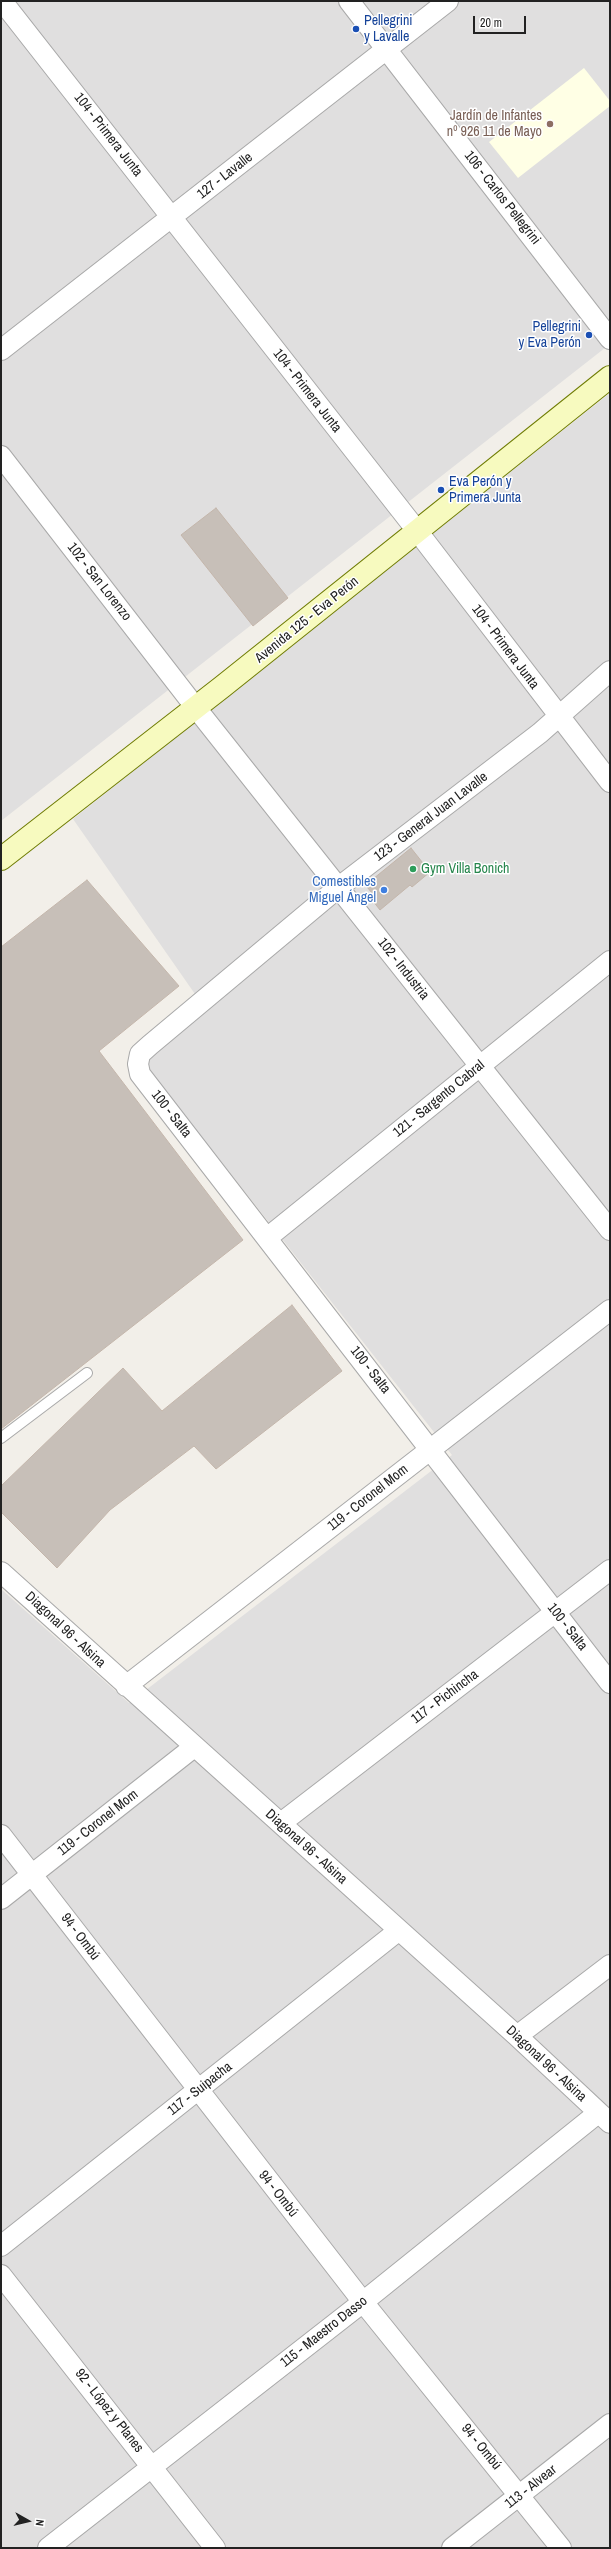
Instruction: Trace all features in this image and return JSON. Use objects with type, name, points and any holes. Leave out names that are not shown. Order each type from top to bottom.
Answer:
[{"type":"main road","name":"Avenida 125 - Eva Perón","points":[[1,859],[196,708],[610,377]]},
{"type":"street","name":"104 - Primera Junta","points":[[2,1],[173,217],[610,782]]},
{"type":"street","name":"106 - Carlos Pellegrini","points":[[349,1],[610,339]]},
{"type":"street","name":"127 - Lavalle","points":[[1,350],[448,1]]},
{"type":"street","name":"102 - San Lorenzo","points":[[1,456],[196,708]]},
{"type":"street","name":"123 - General Juan Lavalle","points":[[140,1054],[339,887],[559,717],[610,671]]},
{"type":"street","name":"102 - Industria","points":[[196,708],[610,1230]]},
{"type":"street","name":"121 - Sargento Cabral","points":[[267,1238],[610,961]]},
{"type":"street","name":"100 - Salta","points":[[140,1054],[138,1064],[140,1074],[431,1449],[610,1684]]},
{"type":"street","name":"119 - Coronel Mom","points":[[126,1686],[610,1310]]},
{"type":"street","name":"117 - Pichincha","points":[[281,1823],[610,1570]]},
{"type":"street","name":"Diagonal 96 - Alsina","points":[[1,1572],[194,1748],[281,1823],[398,1931],[517,2036],[604,2118]]},
{"type":"street","name":"119 - Coronel Mom","points":[[1,1899],[194,1748]]},
{"type":"street","name":"94 - Ombú","points":[[1,1834],[197,2091],[363,2302],[520,2495],[561,2548]]},
{"type":"street","name":"117 - Suipacha","points":[[1,2246],[398,1931]]},
{"type":"street","points":[[517,2036],[610,1965]]},
{"type":"street","name":"115 - Maestro Dasso","points":[[48,2548],[363,2302],[604,2118]]},
{"type":"street","name":"92 - López y Planes","points":[[1,2275],[215,2548]]},
{"type":"street","name":"113 - Alvear","points":[[452,2548],[610,2424]]},
{"type":"lane","points":[[1,1438],[86,1373]]},
{"type":"shaded area","points":[[1,1],[610,1],[610,344],[1,821]]},
{"type":"shaded area","name":"Jardín de Infantes nº 926 11 de Mayo","points":[[584,68],[610,101],[610,106],[518,178],[489,142]]},
{"type":"shaded area","points":[[610,393],[610,2548],[1,2548],[1,1589],[129,1703],[452,1455],[142,1061],[204,1007],[73,819]]},
{"type":"building","points":[[216,508],[288,598],[253,626],[181,535]]},
{"type":"building","points":[[411,848],[430,872],[412,887],[410,885],[380,910],[369,896],[372,893],[367,887],[374,882],[373,879]]},
{"type":"building","points":[[87,880],[179,986],[99,1051],[243,1240],[1,1429],[1,947]]},
{"type":"building","points":[[292,1305],[342,1371],[216,1469],[194,1446],[110,1510],[57,1568],[1,1512],[1,1486],[123,1368],[162,1411]]},
{"type":"place","name":"Pellegrini y Lavalle","points":[[356,29]]},
{"type":"place","name":"Jardín de Infantes nº 926 11 de Mayo","points":[[550,124]]},
{"type":"place","name":"Pellegrini y Eva Perón","points":[[589,335]]},
{"type":"place","name":"Eva Perón y Primera Junta","points":[[441,490]]},
{"type":"place","name":"Gym Villa Bonich","points":[[413,869]]},
{"type":"place","name":"Comestibles Miguel Ángel","points":[[384,890]]}]
